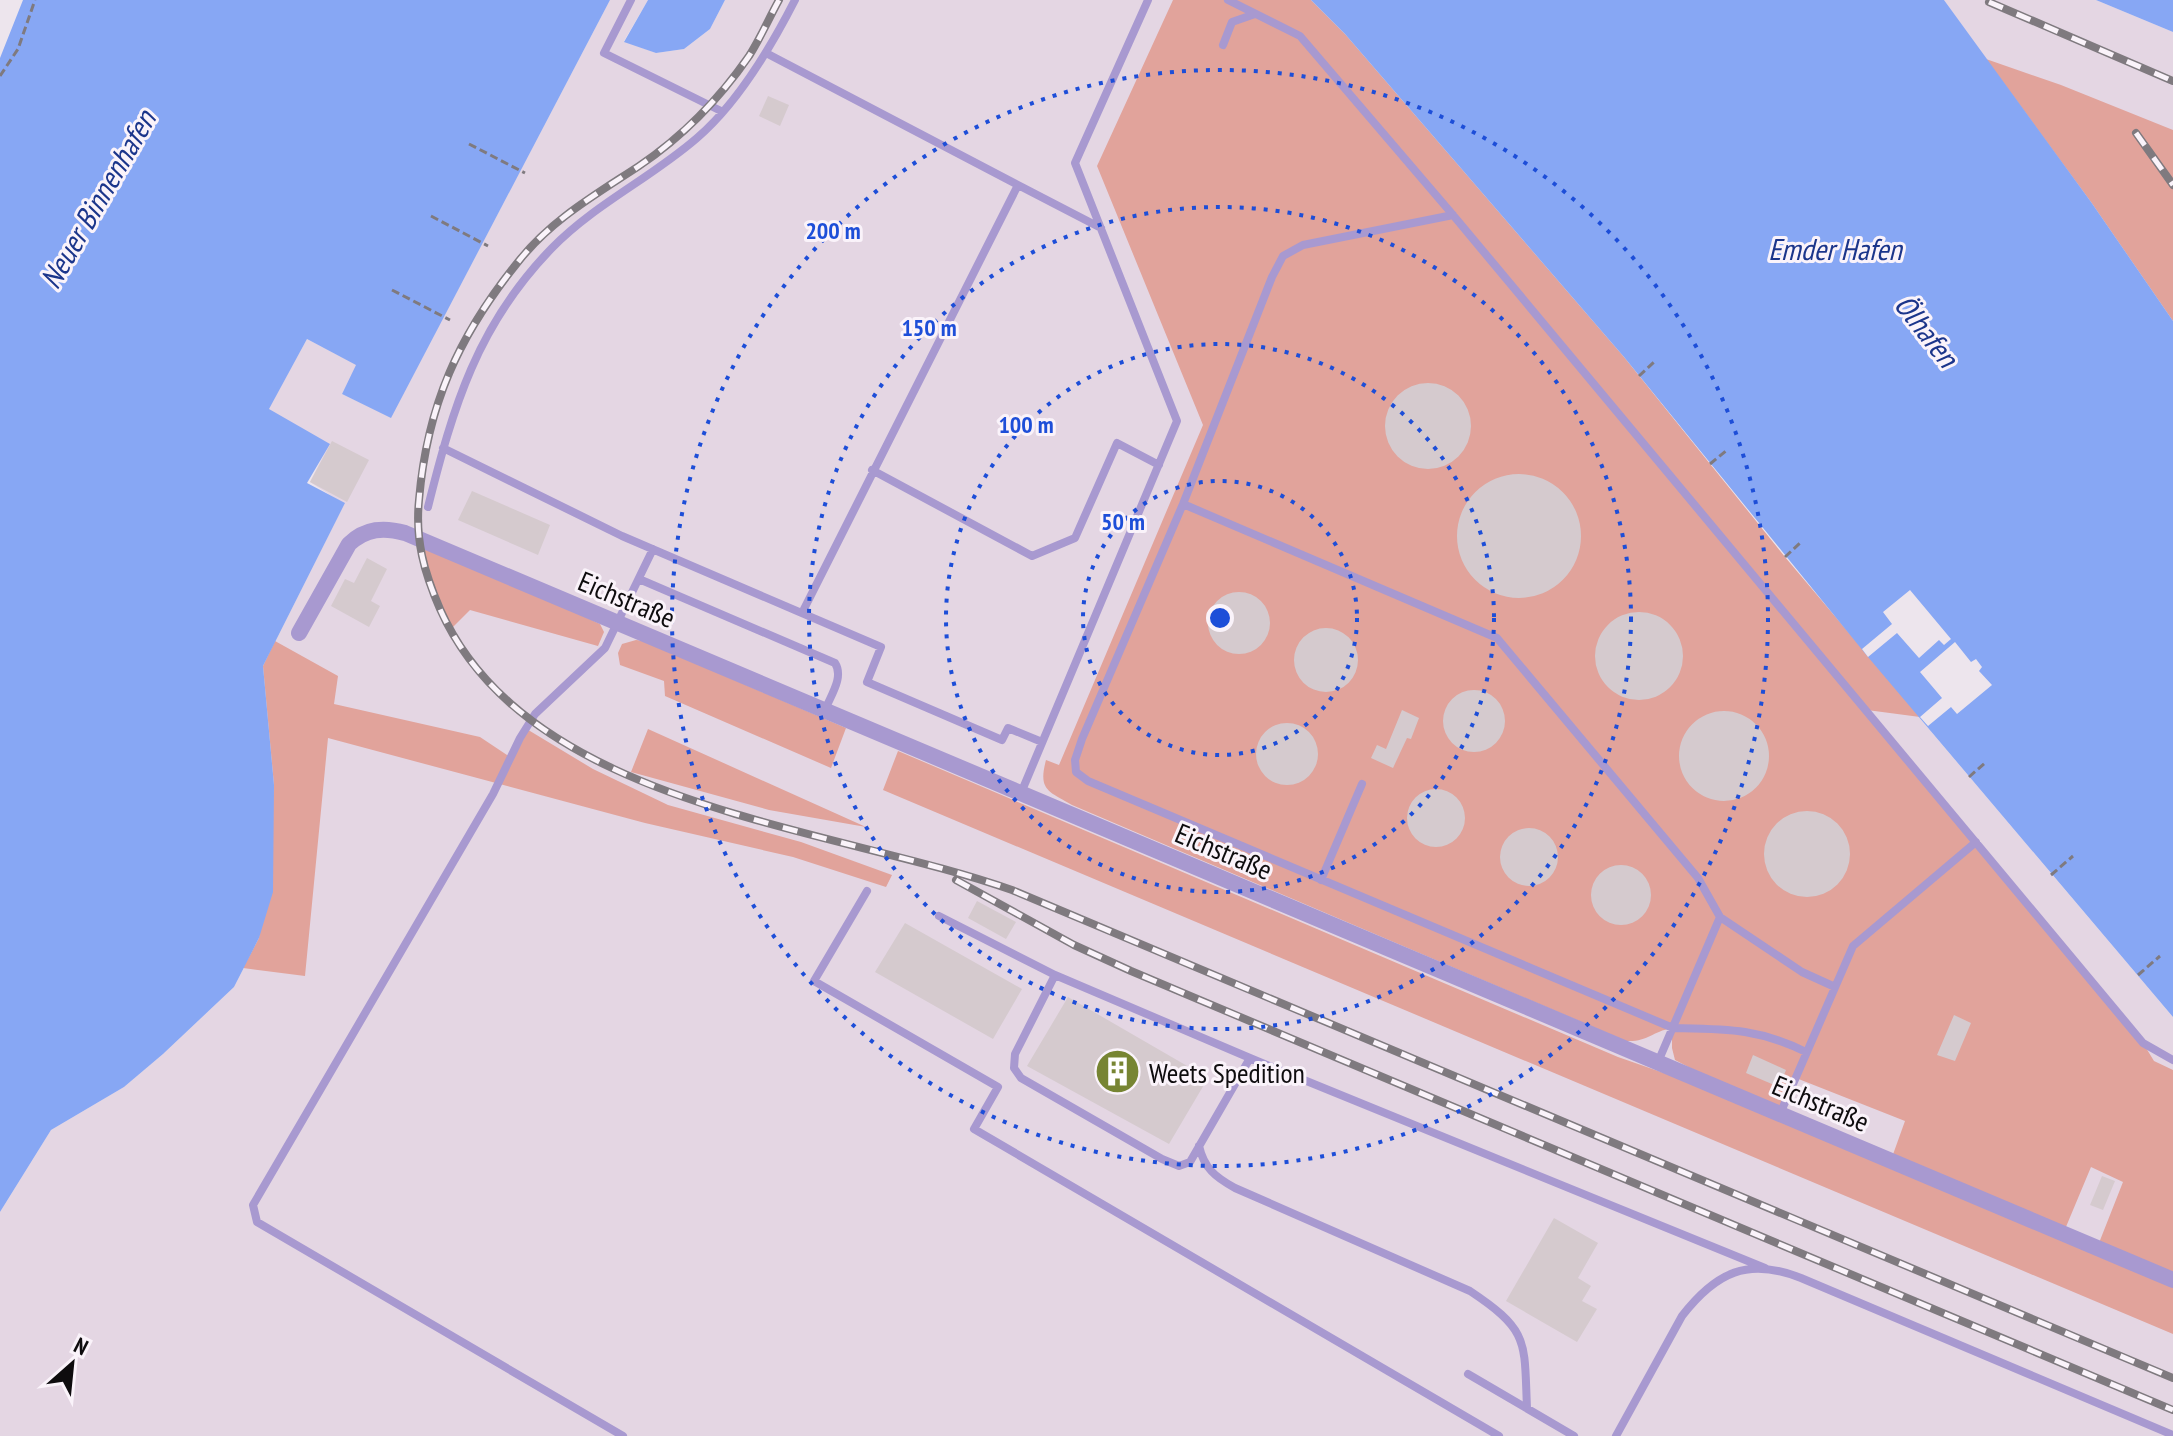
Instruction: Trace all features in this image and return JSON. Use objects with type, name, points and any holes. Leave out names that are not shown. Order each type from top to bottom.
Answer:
[{"type":"street","name":"Eichstraße","points":[[299,633],[349,544],[357,536],[380,528],[405,533],[2173,1280]]},
{"type":"lane","points":[[631,0],[604,53],[721,111]]},
{"type":"lane","points":[[428,507],[457,399],[475,355],[497,318],[551,249],[585,217],[700,136],[745,84],[795,0]]},
{"type":"lane","points":[[1021,793],[1177,421],[1075,163],[1148,0]]},
{"type":"lane","points":[[1228,0],[1300,36],[1453,215],[2143,1043],[2173,1060]]},
{"type":"lane","points":[[1223,45],[1232,22],[1255,14]]},
{"type":"lane","points":[[766,53],[1101,228]]},
{"type":"lane","points":[[802,613],[1018,185]]},
{"type":"lane","points":[[1453,215],[1303,245],[1283,256],[1183,504],[1082,739],[1075,760],[1076,772],[1088,781],[1673,1028],[1743,1030],[1781,1039],[1806,1052]]},
{"type":"lane","points":[[872,470],[1032,556],[1075,538],[1117,443],[1159,465]]},
{"type":"lane","points":[[443,448],[622,536],[881,647],[867,682],[1002,740],[1008,728],[1042,742]]},
{"type":"lane","points":[[1183,504],[1497,638],[1698,878],[1720,917],[1802,972],[1835,987]]},
{"type":"lane","points":[[623,1436],[257,1222],[253,1205],[493,794],[525,728],[535,714],[605,648],[653,549]]},
{"type":"lane","points":[[639,579],[835,663],[839,668],[839,677],[825,710]]},
{"type":"lane","points":[[1321,880],[1362,784]]},
{"type":"lane","points":[[1780,1114],[1853,946],[1976,842]]},
{"type":"lane","points":[[867,891],[814,981],[998,1087],[974,1129],[1499,1436]]},
{"type":"lane","points":[[939,916],[1055,975],[1250,1058],[1765,1268],[1801,1278],[2173,1435]]},
{"type":"lane","points":[[1657,1062],[1720,917]]},
{"type":"lane","points":[[1055,975],[1015,1054],[1014,1068],[1021,1078],[1162,1159],[1179,1166],[1190,1162],[1250,1058]]},
{"type":"lane","points":[[1199,1146],[1203,1162],[1215,1177],[1235,1188],[1470,1291],[1495,1308],[1515,1327],[1524,1347],[1527,1408]]},
{"type":"lane","points":[[1616,1436],[1682,1316],[1693,1302],[1708,1286],[1724,1277],[1750,1268],[1765,1268]]},
{"type":"lane","points":[[1468,1374],[1574,1436]]},
{"type":"path","points":[[0,76],[18,49],[35,0]]},
{"type":"path","points":[[469,144],[525,173]]},
{"type":"path","points":[[431,216],[488,246]]},
{"type":"path","points":[[392,290],[450,320]]},
{"type":"path","points":[[1639,376],[1654,362]]},
{"type":"path","points":[[1710,464],[1727,450]]},
{"type":"path","points":[[1785,557],[1801,542]]},
{"type":"path","points":[[1969,777],[1986,762]]},
{"type":"path","points":[[2051,875],[2073,856]]},
{"type":"path","points":[[2138,975],[2160,956]]},
{"type":"shaded area","points":[[610,0],[648,0],[624,41],[656,53],[684,49],[710,29],[725,0],[1311,0],[2173,1017],[2173,1436],[0,1436],[0,1212],[51,1130],[124,1087],[163,1054],[234,987],[259,938],[263,666],[344,504],[310,482],[329,444],[268,410],[307,339],[357,365],[342,394],[391,417]]},
{"type":"shaded area","points":[[1173,0],[1311,0],[1345,34],[1624,357],[1785,557],[1920,717],[1867,710],[2143,1043],[2154,1061],[2173,1070],[2173,1334],[883,790],[898,751],[1618,1057],[1773,1111],[1675,1060],[1672,1028],[1640,1040],[1626,1041],[1072,805],[1044,784],[1046,760],[1059,765],[1203,425],[1097,166]],"holes":[[[1796,1078],[1905,1121],[1891,1160],[1780,1114]],[[2091,1167],[2123,1182],[2097,1248],[2063,1234]]]},
{"type":"shaded area","points":[[1944,0],[2096,0],[2173,32],[2173,321]]},
{"type":"shaded area","points":[[1986,59],[2173,130],[2173,321],[2091,202]]},
{"type":"shaded area","points":[[419,539],[600,624],[604,632],[598,646],[605,648],[470,610],[450,630],[426,577]]},
{"type":"shaded area","points":[[636,640],[846,728],[831,768],[665,696],[664,681],[620,665],[618,653],[622,644]]},
{"type":"shaded area","points":[[275,641],[338,676],[334,704],[480,737],[510,757],[525,728],[593,769],[668,805],[801,842],[892,875],[886,887],[793,857],[645,823],[328,738],[305,976],[243,968],[259,938],[274,785],[263,666]]},
{"type":"shaded area","points":[[648,729],[866,827],[769,810],[631,772]]},
{"type":"water","name":"Neuer Binnenhafen","points":[[23,0],[610,0],[391,418],[342,394],[356,365],[307,339],[269,409],[330,444],[307,483],[345,503],[263,666],[274,785],[273,892],[259,938],[234,987],[163,1054],[124,1087],[51,1130],[0,1212],[0,58]]},
{"type":"water","points":[[648,0],[725,0],[710,29],[684,49],[656,53],[624,42]]},
{"type":"water","name":"Emder Hafen","points":[[1311,0],[1944,0],[2173,321],[2173,1017],[1868,657],[1624,357],[1345,34]]},
{"type":"water","points":[[2096,0],[2173,0],[2173,32]]},
{"type":"pier","points":[[1910,590],[1951,639],[1944,645],[1939,640],[1919,658],[1897,633],[1868,657],[1862,649],[1892,624],[1883,612]]},
{"type":"pier","points":[[1955,642],[1971,662],[1976,659],[1982,667],[1979,671],[1992,685],[1957,714],[1951,707],[1928,726],[1920,717],[1942,698],[1920,672]]},
{"type":"building","points":[[768,96],[789,105],[780,126],[759,116]]},
{"type":"building","points":[[1428,383],[1452,390],[1464,402],[1471,426],[1464,450],[1452,462],[1428,469],[1404,462],[1392,450],[1385,426],[1392,402],[1404,390]]},
{"type":"building","points":[[332,441],[369,460],[347,502],[310,482]]},
{"type":"building","points":[[1519,474],[1543,479],[1563,492],[1576,512],[1581,536],[1576,560],[1563,580],[1543,593],[1519,598],[1495,593],[1475,580],[1462,560],[1457,536],[1462,512],[1475,492],[1495,479]]},
{"type":"building","points":[[472,491],[550,525],[538,555],[458,520]]},
{"type":"building","points":[[367,558],[387,569],[371,601],[380,606],[369,627],[331,606],[345,579],[354,583]]},
{"type":"building","points":[[1233,592],[1245,592],[1261,601],[1268,611],[1268,635],[1261,645],[1245,654],[1233,654],[1213,640],[1208,629],[1208,617],[1222,597]]},
{"type":"building","points":[[1639,612],[1656,616],[1670,625],[1679,639],[1683,656],[1679,673],[1670,687],[1656,696],[1639,700],[1622,696],[1608,687],[1599,673],[1595,656],[1599,639],[1608,625],[1622,616]]},
{"type":"building","points":[[1320,628],[1332,628],[1349,637],[1356,648],[1356,672],[1349,683],[1332,692],[1320,692],[1308,687],[1299,678],[1294,666],[1294,654],[1299,642],[1308,633]]},
{"type":"building","points":[[1474,690],[1486,692],[1496,699],[1503,709],[1503,733],[1496,743],[1486,750],[1474,752],[1462,750],[1452,743],[1445,733],[1443,721],[1445,709],[1452,699],[1462,692]]},
{"type":"building","points":[[1402,710],[1419,718],[1411,739],[1407,738],[1393,768],[1371,758],[1377,745],[1386,749]]},
{"type":"building","points":[[1724,711],[1741,714],[1756,724],[1766,739],[1769,756],[1766,773],[1756,788],[1741,798],[1724,801],[1707,798],[1692,788],[1682,773],[1679,756],[1682,739],[1692,724],[1707,714]]},
{"type":"building","points":[[1287,723],[1299,725],[1309,732],[1316,742],[1316,766],[1309,776],[1299,783],[1287,785],[1275,783],[1265,776],[1258,766],[1256,754],[1258,742],[1265,732],[1275,725]]},
{"type":"building","points":[[1436,789],[1457,797],[1465,818],[1457,839],[1436,847],[1415,839],[1407,818],[1415,797]]},
{"type":"building","points":[[1807,811],[1824,814],[1838,823],[1847,837],[1850,854],[1847,871],[1838,885],[1824,894],[1807,897],[1790,894],[1776,885],[1767,871],[1764,854],[1767,837],[1776,823],[1790,814]]},
{"type":"building","points":[[1529,828],[1540,830],[1549,837],[1556,846],[1556,868],[1549,877],[1540,884],[1529,886],[1518,884],[1509,877],[1502,868],[1500,857],[1502,846],[1509,837],[1518,830]]},
{"type":"building","points":[[1621,865],[1633,867],[1642,874],[1649,883],[1649,907],[1642,916],[1633,923],[1621,925],[1609,923],[1600,916],[1593,907],[1591,895],[1593,883],[1600,874],[1609,867]]},
{"type":"building","points":[[977,901],[1016,922],[1006,939],[968,918]]},
{"type":"building","points":[[905,923],[1022,989],[993,1039],[875,972]]},
{"type":"building","name":"Weets Spedition","points":[[1068,997],[1208,1078],[1169,1144],[1027,1066]]},
{"type":"building","points":[[1954,1015],[1971,1023],[1955,1061],[1937,1055]]},
{"type":"building","points":[[1753,1055],[1786,1070],[1779,1087],[1746,1073]]},
{"type":"building","points":[[2102,1176],[2115,1181],[2103,1210],[2090,1205]]},
{"type":"building","points":[[1554,1218],[1598,1243],[1578,1278],[1591,1286],[1582,1301],[1597,1309],[1577,1342],[1506,1301]]},
{"type":"railway","points":[[779,0],[749,56],[699,116],[655,155],[574,209],[531,247],[497,289],[449,373],[438,402],[423,465],[418,515],[420,542],[425,569],[440,609],[482,675],[541,727],[612,768],[691,800],[1012,890],[2173,1378]]},
{"type":"railway","points":[[1989,2],[2173,81]]},
{"type":"railway","points":[[2136,133],[2173,185]]},
{"type":"railway","points":[[956,880],[1074,945],[1131,971],[2173,1410]]},
{"type":"place","name":"Weets Spedition","points":[[1118,1072]]},
{"type":"water label","name":"Ölhafen","points":[[1927,330]]}]
